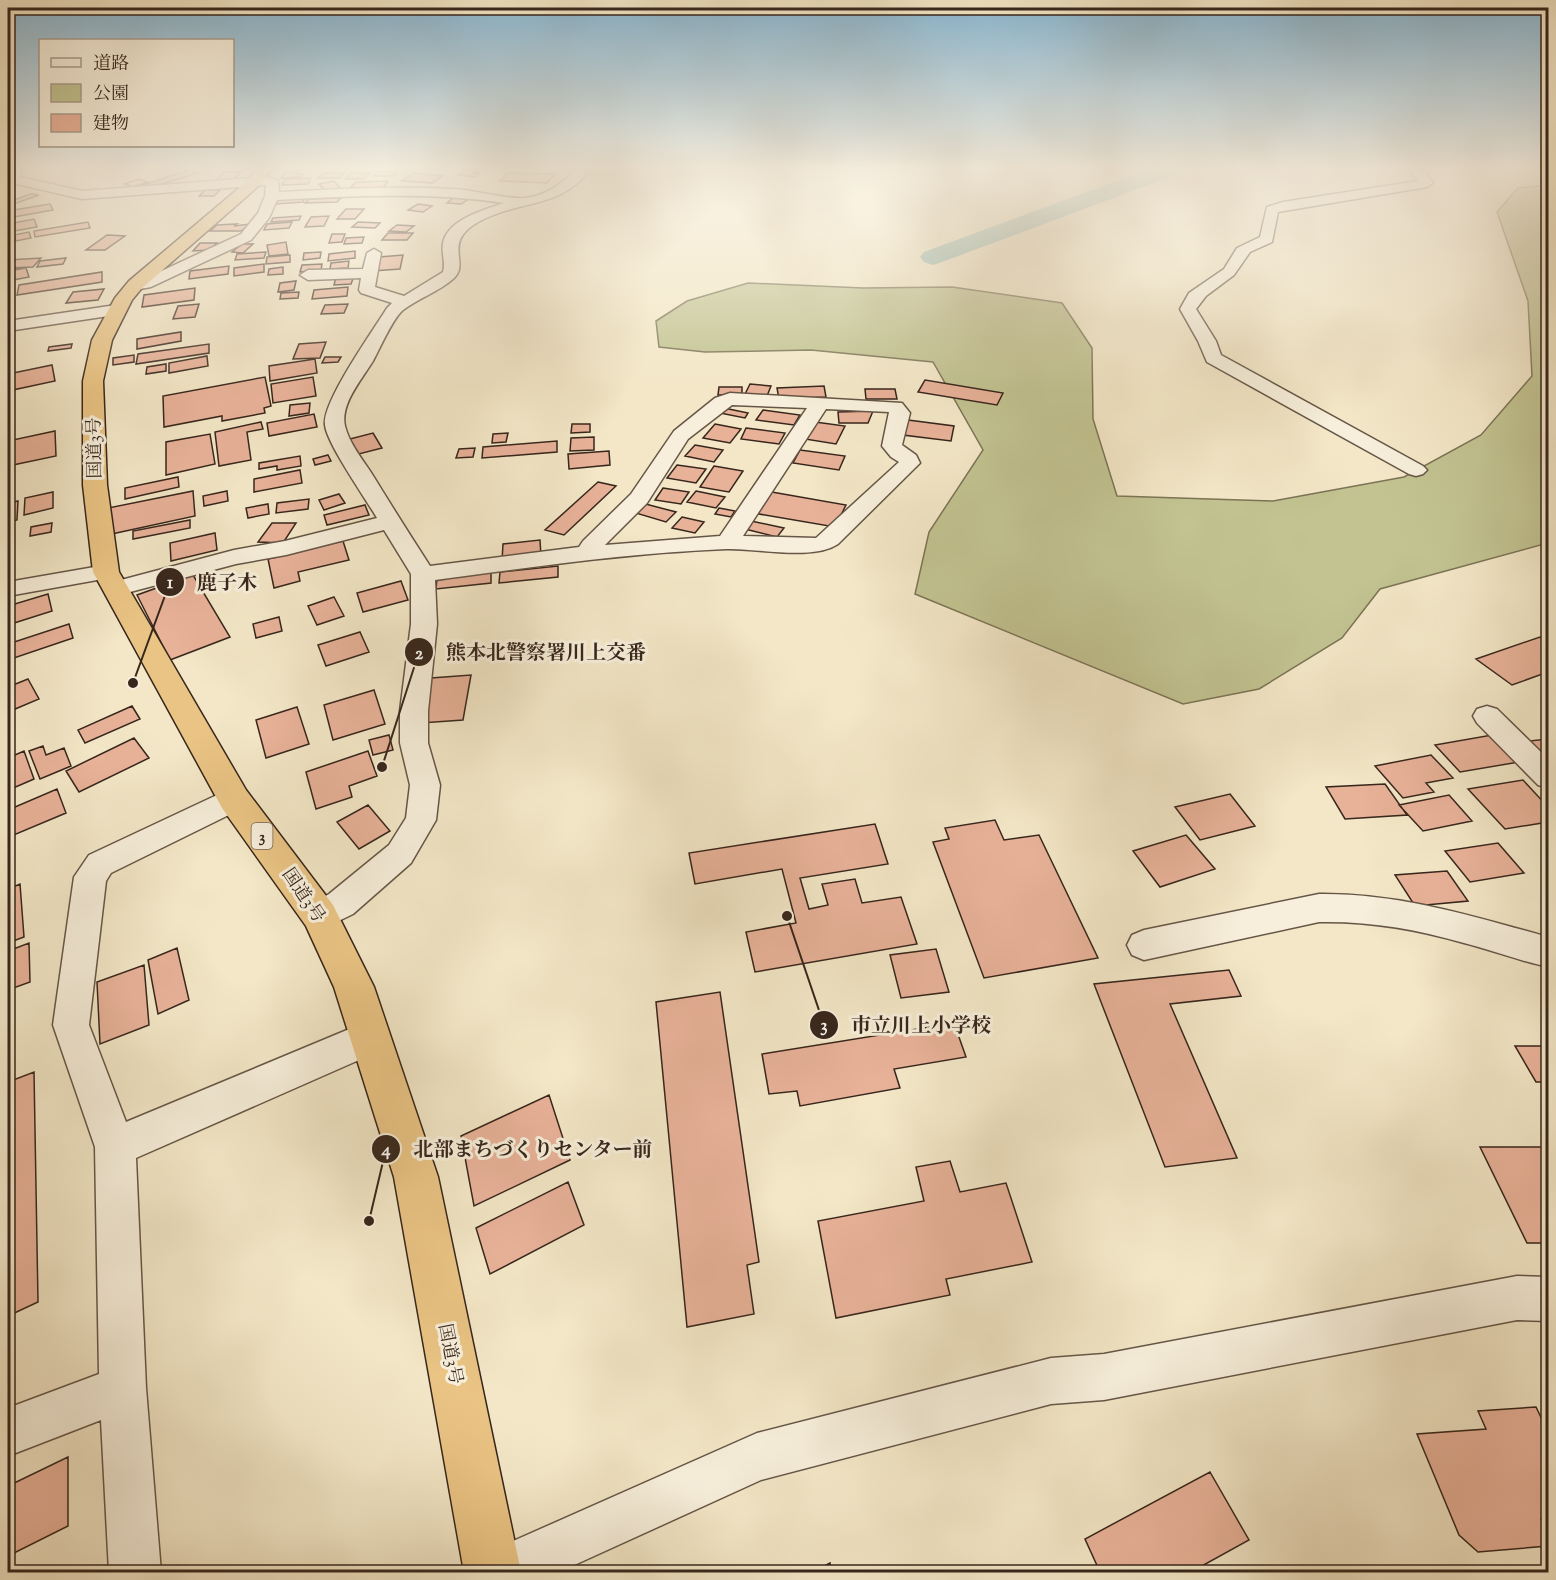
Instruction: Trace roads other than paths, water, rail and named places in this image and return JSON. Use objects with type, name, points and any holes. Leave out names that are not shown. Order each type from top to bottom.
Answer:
[{"type":"highway","name":"国道3号","points":[[191,243],[126,297],[102,340],[93,381],[95,484],[111,580],[161,665],[234,799],[320,916],[354,987],[416,1177],[493,1572]]},
{"type":"street","points":[[320,916],[341,904],[400,854],[421,820],[425,785],[414,743],[414,711],[424,624],[423,574],[348,453],[336,426],[337,406],[395,308],[403,301],[431,288],[450,274],[452,268],[450,243]]},
{"type":"street","points":[[1259,243],[1244,250],[1221,279],[1201,290],[1191,299],[1188,309],[1207,341],[1213,358],[1416,471]]},
{"type":"street","points":[[374,253],[367,290],[403,301]]},
{"type":"street","points":[[308,275],[369,273]]},
{"type":"street","points":[[8,326],[126,297]]},
{"type":"street","points":[[423,574],[591,553],[727,542],[821,545],[831,539],[909,463],[909,459],[898,453],[892,446],[900,413],[896,407],[730,399],[722,402],[681,435],[639,498],[591,546],[591,553]]},
{"type":"street","points":[[727,542],[820,404]]},
{"type":"street","points":[[8,589],[111,580],[286,548],[391,521]]},
{"type":"street","points":[[1487,716],[1548,777]]},
{"type":"street","points":[[135,1572],[123,1388],[115,1147],[72,1025],[90,877],[100,864],[234,799]]},
{"type":"street","points":[[1144,945],[1319,908],[1347,906],[1381,909],[1548,952]]},
{"type":"street","points":[[115,1147],[371,1037]]},
{"type":"street","points":[[502,1572],[757,1456],[1050,1381],[1104,1377],[1517,1298],[1548,1299]]},
{"type":"street","points":[[8,1432],[123,1388]]},
{"type":"waterway","points":[[933,257],[970,243]]},
{"type":"place","name":"鹿子木","points":[[133,683]]},
{"type":"place","name":"熊本北警察署川上交番","points":[[382,767]]},
{"type":"place","name":"市立川上小学校","points":[[787,916]]},
{"type":"place","name":"北部まちづくりセンター前","points":[[369,1221]]}]
